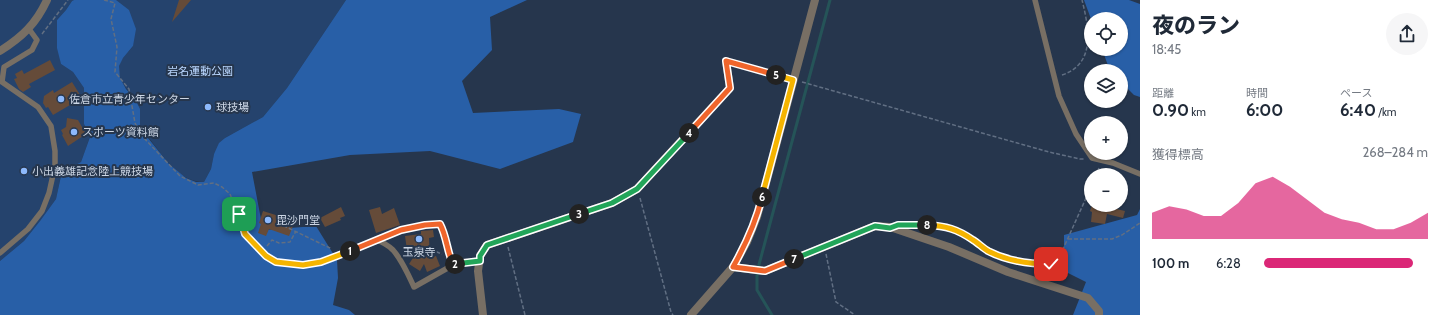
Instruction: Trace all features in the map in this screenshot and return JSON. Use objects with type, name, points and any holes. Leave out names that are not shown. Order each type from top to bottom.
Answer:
[{"type":"street","points":[[0,51],[14,42],[29,29],[47,0]]},
{"type":"street","points":[[691,315],[733,267],[757,217],[815,0]]},
{"type":"street","points":[[483,315],[478,271],[480,256],[487,245],[612,203],[637,189],[730,88],[726,61]]},
{"type":"street","points":[[733,267],[765,271],[875,226],[890,228],[948,247],[1008,272],[1088,298],[1099,311],[1099,315]]},
{"type":"lane","points":[[1035,0],[1059,96],[1076,134],[1084,146]]},
{"type":"lane","points":[[0,253],[28,229],[42,211],[49,193],[56,166],[56,151],[51,126],[38,107],[2,82],[4,67],[32,50],[37,40],[29,29]]},
{"type":"lane","points":[[1100,160],[1113,163],[1140,174]]},
{"type":"lane","points":[[245,234],[263,253],[276,262],[303,265],[321,262],[401,230],[425,225],[440,224],[449,257],[453,264]]},
{"type":"lane","points":[[376,240],[386,244],[392,249],[414,287],[453,264],[480,261]]},
{"type":"path","points":[[37,40],[68,0]]},
{"type":"path","points":[[104,0],[115,3],[111,19],[117,47],[115,72],[129,89],[135,122],[142,136],[180,176],[198,185],[214,183],[222,187],[230,194],[239,214],[245,234]]},
{"type":"path","points":[[1054,77],[1074,70],[1084,59],[1087,49],[1087,29],[1082,0]]},
{"type":"path","points":[[726,61],[1049,152],[1084,159]]},
{"type":"path","points":[[637,189],[673,315]]},
{"type":"path","points":[[905,225],[941,226],[957,230],[988,251],[1014,260],[1034,264],[1051,264],[1059,258],[1084,203]]},
{"type":"path","points":[[278,223],[322,244]]},
{"type":"path","points":[[1068,239],[1112,239],[1122,235],[1140,223]]},
{"type":"path","points":[[263,253],[272,240],[279,243],[290,242],[296,231]]},
{"type":"path","points":[[506,239],[525,315]]},
{"type":"path","points":[[826,246],[827,260],[836,302],[856,315]]},
{"type":"path","points":[[420,250],[421,252],[432,250],[449,257]]},
{"type":"green space","points":[[0,0],[74,0],[57,20],[61,64],[73,72],[84,88],[84,124],[90,137],[81,162],[71,167],[61,176],[56,199],[24,241],[0,261]]},
{"type":"green space","name":"岩名運動公園","points":[[116,0],[346,0],[287,88],[263,117],[225,138],[214,154],[211,169],[204,182],[195,181],[180,174],[140,128],[138,105],[124,86],[119,72],[121,61],[133,46]]},
{"type":"shaded area","points":[[74,0],[116,0],[129,10],[136,29],[133,46],[123,58],[119,66],[120,78],[126,89],[135,99],[140,109],[140,128],[169,164],[186,178],[196,182],[204,182],[211,169],[214,154],[219,143],[225,138],[263,117],[287,88],[346,0],[527,0],[490,17],[492,50],[462,81],[473,113],[559,109],[581,114],[573,142],[500,169],[430,151],[350,155],[252,172],[263,230],[316,226],[337,260],[338,278],[333,305],[349,310],[355,315],[0,315],[0,261],[24,241],[56,199],[61,176],[71,167],[81,162],[90,137],[84,124],[84,88],[73,72],[61,64],[57,48],[57,20]]},
{"type":"shaded area","points":[[1084,0],[1129,0],[1140,4],[1140,97],[1134,95],[1128,89],[1128,64],[1107,64],[1105,56],[1128,56],[1128,12],[1088,12]]},
{"type":"shaded area","points":[[1140,209],[1140,315],[1073,315],[1086,282],[1064,271],[1064,235],[1137,215]]},
{"type":"building","points":[[179,0],[191,0],[172,22]]},
{"type":"building","points":[[50,60],[55,70],[29,84],[31,87],[23,92],[19,89],[14,79],[17,78],[15,74],[22,70],[24,74]]},
{"type":"building","points":[[72,82],[82,98],[53,115],[48,107],[46,108],[43,103],[44,96],[53,90],[54,93]]},
{"type":"building","points":[[67,118],[78,120],[86,134],[68,146],[61,130],[66,127]]},
{"type":"building","points":[[341,207],[345,216],[340,218],[341,220],[325,227],[320,218]]},
{"type":"building","points":[[380,207],[382,214],[394,208],[400,225],[376,233],[369,210]]},
{"type":"building","points":[[263,211],[295,221],[289,236],[269,229],[266,236],[258,233],[261,224],[259,223]]},
{"type":"building","points":[[1092,212],[1125,212],[1123,218],[1107,214],[1105,224],[1091,222]]},
{"type":"building","points":[[433,230],[434,237],[429,238],[430,258],[436,256],[440,266],[427,272],[424,264],[420,271],[409,264],[419,249],[407,250],[405,236],[421,234],[421,231]]},
{"type":"waterway","points":[[772,315],[757,290],[757,272],[830,0]]},
{"type":"place","name":"佐倉市立青少年センター","points":[[61,99]]},
{"type":"place","name":"球技場","points":[[208,107]]},
{"type":"place","name":"スポーツ資料館","points":[[74,132]]},
{"type":"place","name":"小出義雄記念陸上競技場","points":[[24,171]]},
{"type":"place","name":"毘沙門堂","points":[[268,220]]},
{"type":"place","name":"玉泉寺","points":[[419,239]]},
{"type":"route","points":[[239,214],[245,234],[266,256],[276,262],[303,265],[321,262],[401,230],[425,225],[440,224],[449,257],[453,264],[480,261],[480,256],[487,245],[612,203],[637,189],[730,88],[726,61],[793,80],[762,193],[757,217],[733,267],[765,271],[875,226],[890,228],[898,225],[911,224],[941,226],[957,230],[974,240],[988,251],[1014,260],[1034,264],[1051,264]]}]
